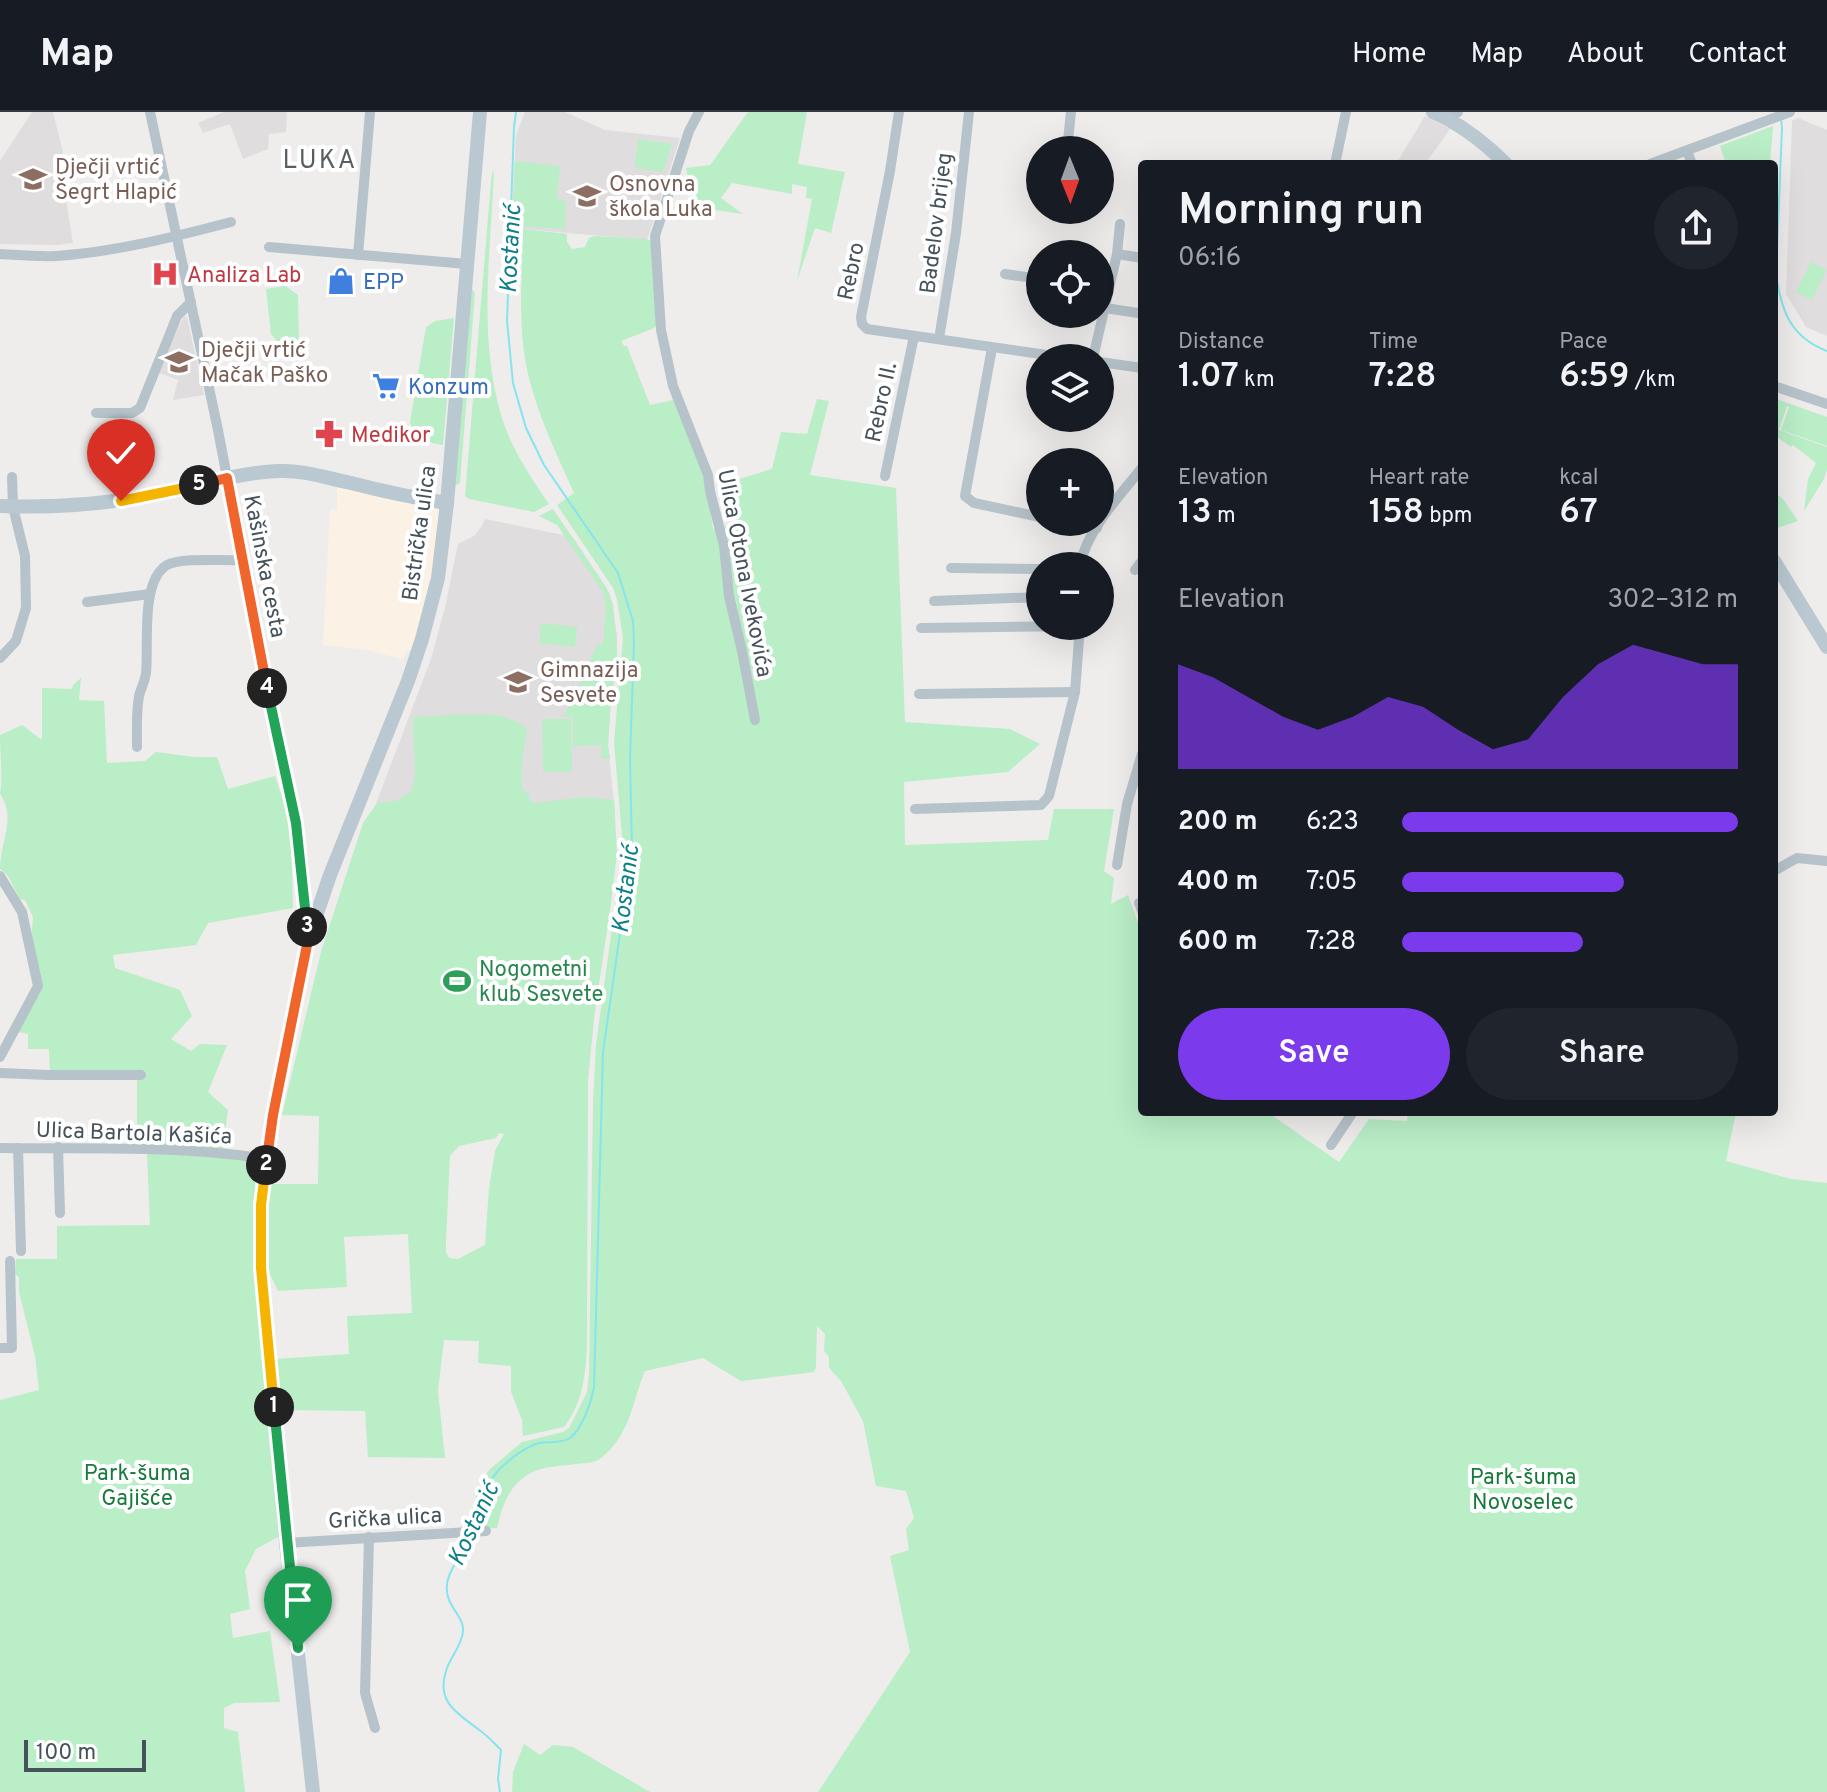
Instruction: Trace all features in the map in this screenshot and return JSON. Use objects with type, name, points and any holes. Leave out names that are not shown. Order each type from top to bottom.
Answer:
[{"type":"main road","name":"Bistrička ulica","points":[[308,940],[330,875],[408,681],[438,578],[480,112]]},
{"type":"main road","points":[[1446,114],[1501,160]]},
{"type":"main road","points":[[6,506],[121,501],[265,472],[310,473],[447,503]]},
{"type":"main road","points":[[1778,567],[1827,647]]},
{"type":"main road","name":"Kašinska cesta","points":[[308,940],[273,1115],[261,1205],[261,1268],[313,1792]]},
{"type":"street","name":"Kašinska cesta","points":[[150,112],[299,842],[308,940]]},
{"type":"street","points":[[358,255],[370,112]]},
{"type":"street","name":"Ulica Otona Ivekovića","points":[[699,112],[689,131],[655,236],[661,330],[673,386],[708,475],[755,720]]},
{"type":"street","name":"Rebro","points":[[899,112],[860,321],[867,329],[1026,352]]},
{"type":"street","name":"Badelov brijeg","points":[[939,339],[956,233],[969,112]]},
{"type":"street","points":[[1068,136],[1071,112]]},
{"type":"street","points":[[1336,160],[1346,112]]},
{"type":"street","points":[[1661,160],[1789,112]]},
{"type":"street","points":[[1687,151],[1690,160]]},
{"type":"street","points":[[0,254],[56,256],[100,251],[177,237],[231,222]]},
{"type":"street","points":[[1114,262],[1120,224]]},
{"type":"street","points":[[269,247],[467,264]]},
{"type":"street","points":[[1117,254],[1138,257]]},
{"type":"street","points":[[1005,274],[1026,277]]},
{"type":"street","points":[[96,413],[132,413],[140,408],[177,316],[191,302]]},
{"type":"street","points":[[1114,309],[1138,313]]},
{"type":"street","name":"Rebro II.","points":[[885,476],[914,336]]},
{"type":"street","points":[[992,348],[965,496],[974,503],[1026,514]]},
{"type":"street","points":[[1114,364],[1138,367]]},
{"type":"street","points":[[1778,387],[1827,404]]},
{"type":"street","points":[[1114,503],[1138,473]]},
{"type":"street","points":[[0,658],[16,641],[26,608],[25,556],[6,506],[12,477]]},
{"type":"street","points":[[137,747],[137,710],[146,676],[150,594],[157,575],[166,565],[180,561],[242,560]]},
{"type":"street","points":[[951,568],[1026,569]]},
{"type":"street","points":[[87,602],[150,594]]},
{"type":"street","points":[[934,601],[1026,598]]},
{"type":"street","points":[[921,628],[1026,627]]},
{"type":"street","points":[[915,809],[1041,805],[1049,796],[1075,692],[1079,640]]},
{"type":"street","points":[[919,694],[1075,692]]},
{"type":"street","points":[[1117,865],[1127,804],[1138,767]]},
{"type":"street","points":[[1778,869],[1797,858],[1827,861]]},
{"type":"street","points":[[0,876],[22,912],[38,982],[0,1057]]},
{"type":"street","points":[[0,1073],[141,1075]]},
{"type":"street","points":[[1331,1145],[1350,1116]]},
{"type":"street","points":[[58,1147],[60,1213]]},
{"type":"street","name":"Ulica Bartola Kašića","points":[[0,1148],[227,1153],[267,1159]]},
{"type":"street","points":[[18,1148],[21,1251]]},
{"type":"street","points":[[0,1348],[12,1348],[10,1261]]},
{"type":"street","name":"Grička ulica","points":[[286,1543],[483,1531]]},
{"type":"street","points":[[369,1537],[365,1693],[375,1728]]},
{"type":"shaded area","name":"Dječji vrtić Šegrt Hlapić","points":[[32,112],[53,112],[69,177],[63,181],[73,243],[0,244],[0,161]]},
{"type":"shaded area","points":[[224,112],[287,112],[286,132],[269,134],[268,149],[243,159],[230,124],[203,133],[198,123]]},
{"type":"shaded area","name":"Osnovna škola Luka","points":[[525,112],[565,112],[605,130],[680,138],[647,240],[511,228],[516,135]]},
{"type":"shaded area","points":[[1425,116],[1450,129],[1428,160],[1398,160]]},
{"type":"shaded area","points":[[1798,118],[1827,130],[1827,336],[1806,327],[1786,294],[1792,121]]},
{"type":"shaded area","name":"Dječji vrtić Mačak Paško","points":[[184,316],[187,317],[204,395],[173,400],[178,380],[157,372]]},
{"type":"shaded area","points":[[337,486],[440,510],[439,547],[413,650],[406,651],[403,660],[368,650],[323,645],[330,510],[337,509]]},
{"type":"shaded area","name":"Gimnazija Sesvete","points":[[485,519],[573,537],[610,594],[617,634],[617,664],[608,745],[615,812],[375,806],[431,659],[458,544],[474,536]]},
{"type":"green space","points":[[748,112],[807,112],[798,164],[845,172],[831,233],[815,228],[797,281],[812,199],[806,198],[807,187],[792,184],[792,194],[732,183],[721,198],[743,214],[694,207],[686,168],[710,165]]},
{"type":"green space","points":[[1773,126],[1770,160],[1725,160],[1720,146]]},
{"type":"green space","points":[[638,139],[672,144],[663,172],[635,168]]},
{"type":"green space","points":[[515,161],[560,166],[557,199],[566,201],[565,229],[513,226]]},
{"type":"green space","points":[[494,170],[488,291],[489,351],[500,411],[509,436],[549,504],[534,512],[465,496]]},
{"type":"green space","name":"Park-šuma Novoselec","points":[[523,229],[567,234],[567,242],[572,249],[585,247],[589,238],[594,236],[651,241],[659,324],[621,341],[627,346],[650,405],[673,400],[704,468],[713,529],[736,523],[736,480],[772,469],[781,432],[807,434],[817,399],[829,401],[810,475],[896,488],[905,722],[1010,729],[1040,744],[1008,772],[904,782],[905,845],[1048,840],[1054,809],[1114,809],[1104,871],[1114,878],[1111,904],[1128,895],[1138,923],[1138,1116],[1273,1116],[1339,1162],[1369,1119],[1407,1121],[1408,1116],[1735,1116],[1726,1161],[1791,1179],[1827,1183],[1827,1792],[818,1792],[910,1652],[890,1556],[909,1550],[906,1529],[914,1518],[906,1491],[876,1486],[863,1421],[841,1381],[829,1368],[829,1357],[824,1351],[825,1334],[817,1326],[814,1372],[741,1381],[703,1358],[645,1371],[624,1429],[600,1459],[548,1467],[525,1476],[513,1488],[497,1528],[466,1529],[483,1478],[490,1469],[522,1442],[569,1428],[587,1392],[596,1045],[623,848],[614,742],[623,638],[617,599],[613,588],[557,505],[574,493],[533,393],[525,360],[521,304]]},
{"type":"green space","points":[[1811,262],[1827,270],[1812,300],[1796,292]]},
{"type":"green space","points":[[285,286],[298,295],[299,344],[285,350],[271,334],[266,289]]},
{"type":"green space","points":[[472,289],[475,293],[460,483],[454,487]]},
{"type":"green space","points":[[454,318],[443,445],[422,439],[410,422],[426,327],[435,321]]},
{"type":"green space","points":[[1778,399],[1827,417],[1827,446],[1781,430],[1787,406],[1779,430],[1827,447],[1824,479],[1804,511],[1808,479],[1816,463],[1793,445],[1791,447],[1778,438]]},
{"type":"green space","points":[[1778,495],[1783,499],[1798,521],[1778,528]]},
{"type":"green space","points":[[553,509],[606,587],[613,604],[617,664],[611,700],[610,759],[602,759],[601,745],[576,746],[573,749],[573,717],[563,717],[597,645],[603,644],[606,609],[603,592],[557,525],[539,516]]},
{"type":"green space","points":[[541,623],[577,627],[575,647],[539,643]]},
{"type":"green space","name":"Park-šuma Gajišće","points":[[81,678],[79,700],[104,701],[107,763],[145,761],[156,752],[217,757],[228,789],[275,776],[291,833],[293,908],[208,923],[196,945],[113,955],[115,968],[180,990],[192,1016],[171,1039],[191,1051],[200,1044],[227,1045],[208,1092],[228,1110],[223,1148],[255,1154],[255,1202],[280,1536],[256,1549],[245,1571],[250,1609],[230,1614],[233,1638],[270,1631],[280,1702],[234,1703],[224,1708],[224,1728],[238,1732],[245,1792],[0,1792],[0,1400],[39,1390],[35,1356],[19,1292],[19,1277],[15,1274],[16,1259],[57,1259],[57,1226],[150,1225],[147,1154],[137,1145],[137,1078],[50,1073],[49,1049],[28,1049],[28,1034],[18,1032],[41,991],[31,939],[33,917],[25,900],[20,899],[8,876],[0,869],[7,812],[0,794],[0,735],[22,725],[42,740],[42,688],[72,689]]},
{"type":"green space","points":[[492,715],[520,723],[527,729],[521,769],[522,789],[529,794],[529,800],[534,803],[586,797],[614,800],[617,853],[588,1080],[587,1347],[582,1389],[564,1427],[523,1436],[522,1420],[511,1392],[511,1366],[478,1363],[479,1341],[444,1340],[438,1391],[445,1458],[368,1457],[365,1411],[281,1410],[275,1359],[349,1354],[347,1316],[412,1313],[408,1234],[344,1237],[347,1287],[278,1291],[267,1271],[268,1184],[318,1184],[319,1116],[282,1115],[321,952],[363,823],[377,803],[396,801],[412,791],[415,775],[413,717]],"holes":[[[504,1134],[495,1151],[485,1245],[458,1259],[449,1258],[446,1241],[450,1156],[459,1146]]]},
{"type":"green space","points":[[542,719],[571,719],[572,772],[543,772]]},
{"type":"green space","points":[[524,1744],[540,1755],[553,1745],[573,1747],[650,1792],[512,1792],[513,1772]]},
{"type":"waterway","name":"Kostanić","points":[[474,1527],[486,1491],[498,1471],[517,1454],[534,1445],[570,1438],[582,1422],[593,1394],[603,1052],[632,850],[633,621],[618,573],[544,465],[526,428],[513,383],[507,321],[516,112]]},
{"type":"waterway","points":[[1778,225],[1781,118]]},
{"type":"waterway","points":[[1778,287],[1785,310],[1796,330],[1827,351]]},
{"type":"waterway","name":"Kostanić","points":[[470,1537],[448,1578],[447,1595],[461,1620],[463,1631],[446,1671],[444,1691],[450,1706],[501,1750],[500,1792]]},
{"type":"place","name":"Dječji vrtić Šegrt Hlapić","points":[[33,179]]},
{"type":"place","name":"Osnovna škola Luka","points":[[587,196]]},
{"type":"place","name":"Analiza Lab","points":[[165,274]]},
{"type":"place","name":"EPP","points":[[341,281]]},
{"type":"place","name":"Dječji vrtić Mačak Paško","points":[[179,362]]},
{"type":"place","name":"Konzum","points":[[386,386]]},
{"type":"place","name":"Medikor","points":[[329,434]]},
{"type":"place","name":"Gimnazija Sesvete","points":[[518,682]]},
{"type":"place","name":"Nogometni klub Sesvete","points":[[457,981]]},
{"type":"district","name":"LUKA","points":[[320,159]]},
{"type":"route","points":[[121,501],[227,478],[299,842],[308,940],[273,1115],[261,1205],[261,1268],[298,1648]]}]
